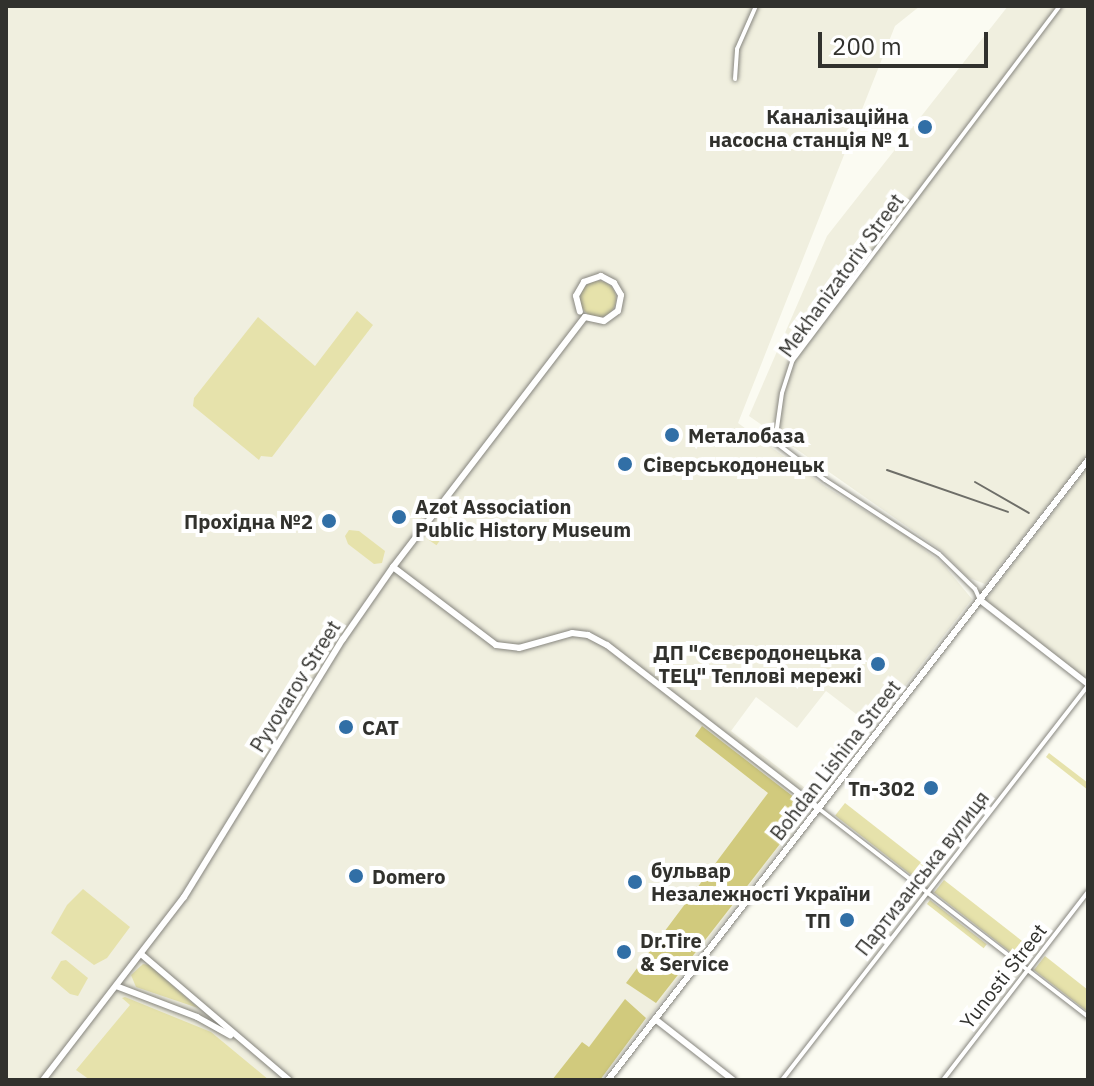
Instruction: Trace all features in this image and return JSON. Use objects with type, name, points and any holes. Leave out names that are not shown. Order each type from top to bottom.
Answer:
[{"type":"street","points":[[735,79],[737,49],[756,6]]},
{"type":"street","name":"Mekhanizatoriv Street","points":[[980,600],[975,589],[939,554],[825,480],[775,442],[782,393],[793,360],[1060,6]]},
{"type":"street","points":[[601,276],[614,283],[621,300],[614,315],[597,322],[583,315],[576,296],[584,282],[601,276]]},
{"type":"street","name":"Pyvovarov Street","points":[[43,1080],[184,897],[343,639],[384,579],[576,329],[583,315]]},
{"type":"street","name":"Bohdan Lishina Street","points":[[608,1080],[1088,460]]},
{"type":"street","points":[[393,567],[496,645],[519,648],[572,633],[588,635],[607,645],[1088,1017]]},
{"type":"street","points":[[980,600],[1088,685]]},
{"type":"street","name":"Партизанська вулиця","points":[[782,1080],[1088,685]]},
{"type":"street","name":"Yunosti Street","points":[[943,1080],[1088,892]]},
{"type":"street","points":[[141,954],[289,1080]]},
{"type":"street","points":[[116,986],[205,1020],[248,1046]]},
{"type":"street","points":[[655,1019],[733,1080]]},
{"type":"shaded area","points":[[6,6],[920,6],[895,26],[738,423],[826,487],[907,536],[943,564],[972,599],[873,727],[826,691],[797,728],[756,697],[731,731],[818,798],[601,1080],[6,1080]]},
{"type":"shaded area","points":[[1008,6],[1088,6],[1088,455],[985,584],[967,577],[942,551],[749,416],[827,236]]},
{"type":"shaded area","points":[[598,281],[611,286],[616,299],[611,312],[598,317],[585,312],[580,299],[585,286]]},
{"type":"shaded area","points":[[357,311],[373,325],[272,457],[261,456],[259,460],[193,406],[194,398],[258,317],[315,366]]},
{"type":"shaded area","points":[[1088,467],[1088,682],[984,602]]},
{"type":"shaded area","points":[[441,518],[451,525],[436,545],[427,538]]},
{"type":"shaded area","points":[[349,530],[359,531],[385,551],[382,563],[374,564],[348,544],[345,536]]},
{"type":"shaded area","points":[[702,726],[808,808],[656,1003],[626,983],[768,793],[695,736]]},
{"type":"shaded area","points":[[1049,753],[1088,783],[1088,790],[1046,757]]},
{"type":"shaded area","points":[[845,803],[935,873],[925,886],[835,816]]},
{"type":"shaded area","points":[[944,880],[1035,951],[1025,963],[934,893]]},
{"type":"shaded area","points":[[83,889],[130,927],[107,958],[94,965],[51,933],[67,905]]},
{"type":"shaded area","points":[[930,900],[987,944],[984,948],[927,904]]},
{"type":"shaded area","points":[[1045,956],[1088,990],[1088,1012],[1034,970]]},
{"type":"shaded area","points":[[66,960],[88,978],[78,996],[70,994],[51,978],[61,961]]},
{"type":"shaded area","points":[[143,964],[149,965],[198,1008],[136,987],[131,975]]},
{"type":"shaded area","points":[[122,998],[211,1032],[269,1080],[90,1080],[76,1070],[130,1005]]},
{"type":"shaded area","points":[[625,999],[646,1018],[600,1080],[552,1080],[582,1042],[589,1047]]},
{"type":"railway","points":[[887,470],[1008,512]]},
{"type":"railway","points":[[975,482],[1029,513]]},
{"type":"place","name":"Каналізаційна насосна станція № 1","points":[[925,127]]},
{"type":"place","name":"Металобаза","points":[[672,435]]},
{"type":"place","name":"Сіверськодонецьк","points":[[625,464]]},
{"type":"place","name":"Azot Association Public History Museum","points":[[399,517]]},
{"type":"place","name":"Прохідна №2","points":[[329,521]]},
{"type":"place","name":"ДП \"Сєвєродонецька ТЕЦ\" Теплові мережі","points":[[878,664]]},
{"type":"place","name":"CAT","points":[[346,727]]},
{"type":"place","name":"Тп-302","points":[[931,788]]},
{"type":"place","name":"Domero","points":[[356,876]]},
{"type":"place","name":"бульвар Незалежності України","points":[[635,882]]},
{"type":"place","name":"ТП","points":[[847,920]]},
{"type":"place","name":"Dr.Tire & Service","points":[[624,952]]}]
